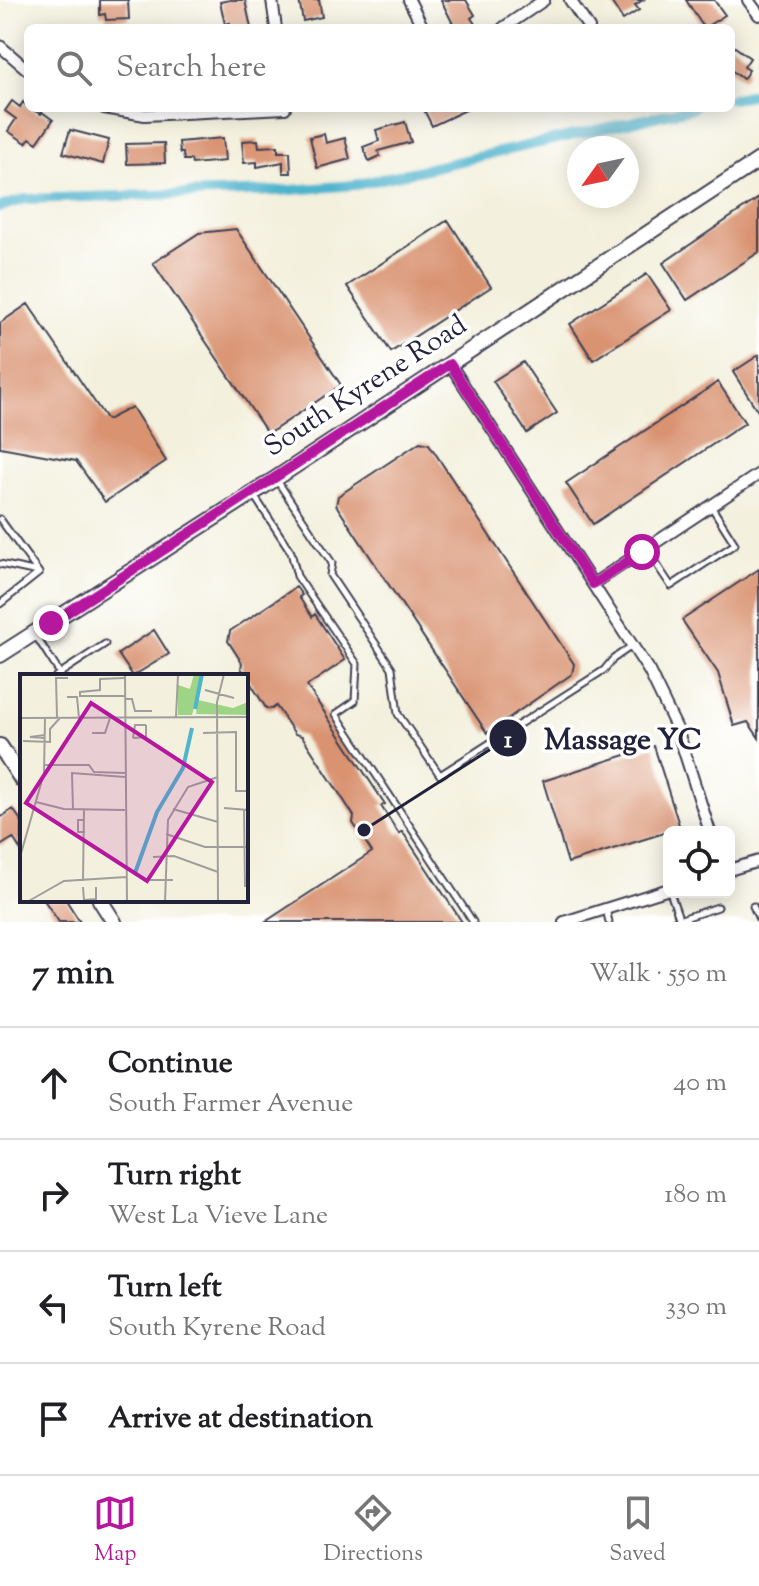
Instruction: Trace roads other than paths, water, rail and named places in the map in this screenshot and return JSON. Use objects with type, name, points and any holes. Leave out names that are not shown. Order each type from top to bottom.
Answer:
[{"type":"main road","name":"South Kyrene Road","points":[[0,655],[275,479],[759,160]]},
{"type":"main road","points":[[0,746],[18,763]]},
{"type":"main road","points":[[101,902],[114,922]]},
{"type":"street","points":[[272,0],[275,24]]},
{"type":"street","points":[[409,0],[421,24]]},
{"type":"street","points":[[509,24],[544,0]]},
{"type":"street","points":[[570,0],[586,24]]},
{"type":"street","points":[[748,0],[759,15]]},
{"type":"street","points":[[0,46],[24,67]]},
{"type":"street","points":[[127,112],[145,115],[204,112]]},
{"type":"street","points":[[450,364],[633,645],[669,708],[708,826]]},
{"type":"street","points":[[593,584],[759,474]]},
{"type":"street","points":[[735,868],[759,861]]},
{"type":"street","points":[[569,921],[663,893]]},
{"type":"lane","points":[[275,479],[332,563],[330,575],[392,668],[398,714],[440,775],[604,670],[613,659],[633,645]]},
{"type":"lane","points":[[252,493],[291,552],[297,576],[357,664],[355,701],[336,714],[473,922]]},
{"type":"lane","points":[[647,549],[671,586],[735,544],[711,506]]},
{"type":"lane","points":[[0,519],[39,573]]},
{"type":"lane","points":[[0,564],[39,573]]},
{"type":"lane","points":[[0,604],[39,573]]},
{"type":"lane","points":[[34,633],[58,674]]},
{"type":"lane","points":[[60,674],[105,644]]},
{"type":"lane","points":[[672,898],[680,921]]},
{"type":"lane","points":[[753,906],[759,919]]},
{"type":"lane","points":[[672,922],[718,907]]},
{"type":"lane","points":[[606,908],[609,922]]},
{"type":"waterway","points":[[735,98],[758,93]]},
{"type":"waterway","points":[[0,207],[26,199],[278,191],[355,185],[675,112]]},
{"type":"place","name":"Massage YC","points":[[364,830]]}]
